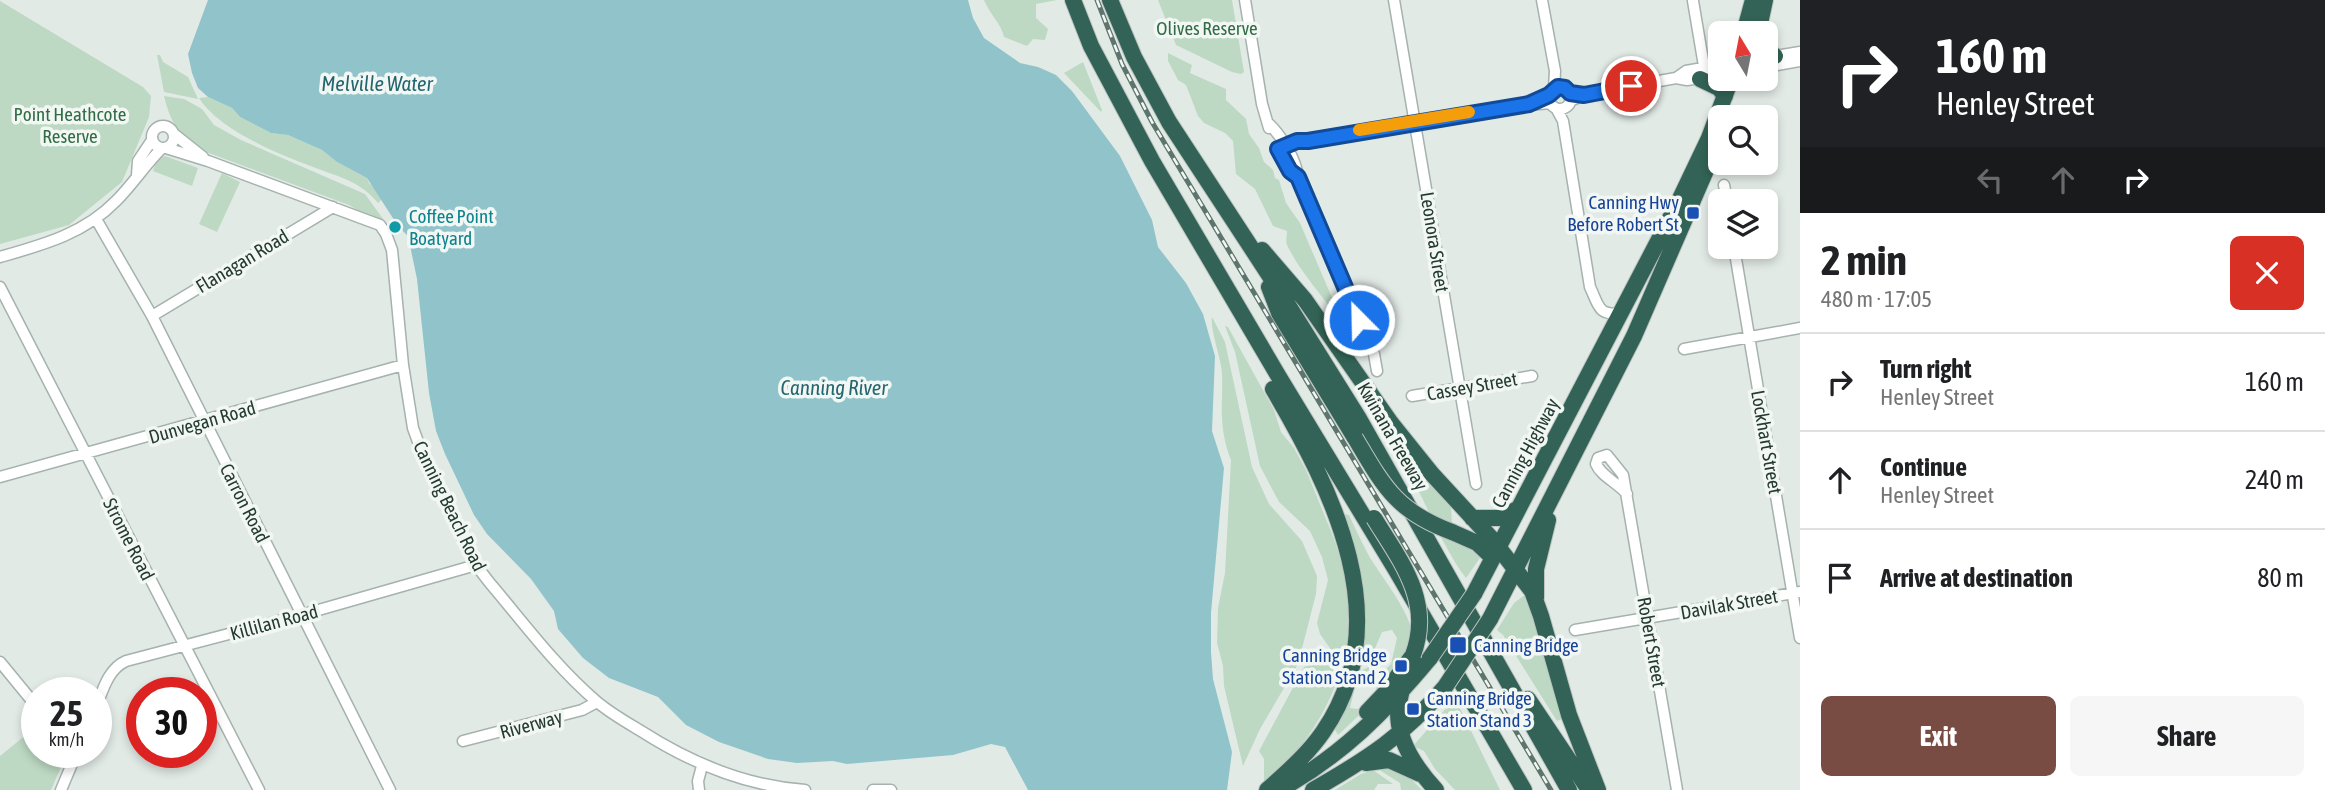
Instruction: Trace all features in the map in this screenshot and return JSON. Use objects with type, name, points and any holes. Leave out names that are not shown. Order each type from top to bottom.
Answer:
[{"type":"highway","points":[[1073,0],[1091,46],[1187,241],[1280,400],[1315,466],[1334,510],[1354,579],[1359,610],[1358,635],[1346,686],[1321,735],[1306,754],[1267,790]]},
{"type":"highway","name":"Kwinana Freeway","points":[[1110,0],[1154,97],[1358,417],[1484,623],[1569,790]]},
{"type":"highway","points":[[1747,21],[1753,0]]},
{"type":"highway","points":[[1761,21],[1765,0]]},
{"type":"highway","points":[[1703,75],[1725,96]]},
{"type":"highway","name":"Canning Highway","points":[[1279,790],[1309,774],[1339,751],[1402,691],[1430,658],[1474,594],[1678,203],[1727,91]]},
{"type":"highway","points":[[1131,123],[1524,790]]},
{"type":"highway","points":[[1313,790],[1357,765],[1400,734],[1445,687],[1516,570],[1553,497],[1634,336],[1708,166]]},
{"type":"highway","points":[[1219,201],[1306,300],[1391,423],[1472,518],[1496,553]]},
{"type":"highway","points":[[1258,259],[1279,313],[1392,497],[1421,519],[1496,553],[1516,570],[1537,601]]},
{"type":"highway","points":[[1249,326],[1314,418],[1412,581],[1418,599],[1419,629],[1413,655],[1386,692],[1354,726],[1339,751]]},
{"type":"highway","points":[[1553,497],[1536,569],[1537,601],[1565,704],[1598,790]]},
{"type":"highway","points":[[1472,518],[1500,519],[1521,507]]},
{"type":"highway","points":[[1484,623],[1588,790]]},
{"type":"highway","points":[[1402,691],[1398,705],[1400,734],[1422,776],[1436,790]]},
{"type":"highway","points":[[1474,705],[1516,790]]},
{"type":"highway","points":[[1357,765],[1389,760],[1422,776]]},
{"type":"street","points":[[1245,0],[1259,91],[1268,123],[1275,130],[1283,150],[1297,169],[1298,177],[1374,354],[1377,371]]},
{"type":"street","name":"Leonora Street","points":[[1394,0],[1476,485]]},
{"type":"street","points":[[1542,0],[1590,287],[1603,311],[1609,314],[1622,313]]},
{"type":"street","points":[[1693,1],[1703,75]]},
{"type":"street","points":[[1778,56],[1800,52]]},
{"type":"street","points":[[1778,59],[1800,61]]},
{"type":"street","points":[[1283,150],[1303,140],[1676,78],[1688,80],[1708,72]]},
{"type":"street","points":[[1703,75],[1708,75]]},
{"type":"street","points":[[0,257],[59,240],[96,219],[117,201],[137,175],[164,148],[173,143],[174,134],[168,127],[160,126],[154,130],[152,140],[138,161],[137,175]]},
{"type":"street","name":"Canning Beach Road","points":[[174,134],[208,161]]},
{"type":"street","points":[[152,140],[155,145],[164,148]]},
{"type":"street","name":"Canning Beach Road","points":[[164,148],[208,161],[380,225],[390,240],[413,428],[428,469],[476,565],[565,670],[597,702],[672,751],[702,766],[751,782],[805,790]]},
{"type":"street","points":[[1724,185],[1725,189]]},
{"type":"street","name":"Flanagan Road","points":[[152,316],[333,207]]},
{"type":"street","name":"Carron Road","points":[[96,219],[152,316],[390,790]]},
{"type":"street","name":"Lockhart Street","points":[[1736,259],[1796,593],[1800,638]]},
{"type":"street","name":"Strome Road","points":[[0,287],[259,790]]},
{"type":"street","points":[[1684,349],[1800,328]]},
{"type":"street","name":"Dunvegan Road","points":[[0,477],[404,365]]},
{"type":"street","name":"Cassey Street","points":[[1412,396],[1532,376]]},
{"type":"street","points":[[1604,474],[1615,472],[1617,466],[1607,455],[1598,458],[1596,464],[1604,474],[1618,483],[1626,494]]},
{"type":"street","name":"Robert Street","points":[[1617,466],[1623,475],[1677,790]]},
{"type":"street","name":"Killilan Road","points":[[109,677],[118,665],[476,565]]},
{"type":"street","name":"Davilak Street","points":[[1575,630],[1796,593]]},
{"type":"street","points":[[0,662],[21,688]]},
{"type":"street","name":"Riverway","points":[[463,741],[582,710],[597,702]]},
{"type":"street","points":[[699,790],[698,781],[702,766]]},
{"type":"street","points":[[61,790],[70,768]]},
{"type":"street","points":[[873,790],[891,790]]},
{"type":"green space","points":[[984,0],[1057,0],[1036,4],[1036,18],[1048,29],[1045,40],[1033,39],[1027,46],[1004,37]]},
{"type":"green space","name":"Olives Reserve","points":[[1158,0],[1232,0],[1244,72],[1232,72],[1176,45]]},
{"type":"green space","name":"Point Heathcote Reserve","points":[[0,1],[143,87],[151,96],[149,117],[122,182],[69,225],[0,244]]},
{"type":"green space","points":[[1168,53],[1192,65],[1190,73],[1226,89],[1226,100],[1246,119],[1249,134],[1259,148],[1264,162],[1279,180],[1286,203],[1300,223],[1333,300],[1338,321],[1334,320],[1328,304],[1292,254],[1287,243],[1287,231],[1273,226],[1255,189],[1236,174],[1233,141],[1225,133],[1204,123],[1198,116],[1186,85],[1178,80],[1168,61]]},
{"type":"green space","points":[[157,55],[160,55],[163,62],[188,77],[198,99],[164,92]]},
{"type":"green space","points":[[1083,62],[1102,110],[1101,112],[1064,73]]},
{"type":"green space","points":[[164,96],[184,99],[202,109],[214,125],[241,140],[365,194],[391,230],[349,205],[198,149],[176,126]]},
{"type":"green space","points":[[208,97],[232,108],[240,117],[271,133],[288,135],[322,150],[337,162],[367,178],[385,197],[378,203],[364,190],[348,181],[250,140],[208,110],[199,98]]},
{"type":"green space","points":[[165,156],[198,168],[192,186],[153,171],[157,159]]},
{"type":"green space","points":[[222,173],[240,182],[217,232],[199,224]]},
{"type":"green space","points":[[1212,317],[1225,342],[1252,467],[1269,504],[1302,541],[1317,576],[1316,594],[1298,664],[1260,729],[1243,766],[1217,643],[1218,608],[1225,573],[1231,460],[1223,430],[1222,370],[1213,334]]},
{"type":"green space","points":[[1225,326],[1274,410],[1281,432],[1306,470],[1333,536],[1349,584],[1349,647],[1343,657],[1332,651],[1320,634],[1317,623],[1328,580],[1322,557],[1310,531],[1279,502],[1260,466],[1235,352]]},
{"type":"green space","points":[[1368,401],[1414,464],[1451,507],[1452,525],[1480,552],[1480,558],[1466,578],[1446,547],[1413,481],[1367,408]]},
{"type":"green space","points":[[1341,513],[1349,515],[1412,630],[1410,646],[1402,661],[1375,692],[1380,675],[1391,664],[1397,638],[1392,630],[1382,632],[1370,660],[1359,661],[1365,609],[1360,575]]},
{"type":"green space","points":[[1526,594],[1565,718],[1557,721],[1503,635],[1497,630],[1514,603]]},
{"type":"green space","points":[[1319,663],[1341,664],[1328,702],[1314,728],[1297,750],[1264,781],[1264,759],[1259,751],[1304,667]]},
{"type":"green space","points":[[1371,666],[1374,671],[1355,687],[1350,708],[1358,709],[1371,704],[1338,735],[1333,726],[1340,717],[1358,672]]},
{"type":"green space","points":[[1455,698],[1500,790],[1455,790],[1435,769],[1424,751],[1413,746]]},
{"type":"green space","points":[[21,739],[21,768],[61,768],[51,790],[0,790],[0,756]]},
{"type":"green space","points":[[1381,767],[1403,771],[1422,790],[1401,790],[1400,783],[1381,771]]},
{"type":"green space","points":[[1373,770],[1393,784],[1378,784],[1374,790],[1335,790],[1361,774]]},
{"type":"water","name":"Canning River","points":[[208,0],[968,0],[973,18],[984,38],[1020,63],[1056,75],[1072,91],[1120,156],[1152,220],[1158,247],[1186,283],[1203,314],[1215,356],[1212,431],[1224,468],[1211,613],[1211,652],[1213,679],[1232,752],[1227,790],[1028,790],[1005,747],[991,744],[953,755],[847,764],[833,761],[797,763],[768,759],[719,742],[686,725],[658,697],[609,678],[583,658],[558,629],[554,611],[531,579],[487,534],[474,515],[445,454],[436,431],[429,393],[417,279],[408,236],[398,226],[367,178],[337,162],[322,150],[288,135],[271,133],[240,117],[232,108],[208,97],[198,88],[188,54]]},
{"type":"railway","points":[[1097,0],[1122,64],[1152,122],[1551,790]]},
{"type":"slow traffic","points":[[1359,130],[1469,112]]},
{"type":"place","name":"Canning Hwy Before Robert St","points":[[1693,213]]},
{"type":"place","name":"Coffee Point Boatyard","points":[[395,227]]},
{"type":"place","name":"Canning Bridge","points":[[1458,645]]},
{"type":"place","name":"Canning Bridge Station Stand 2","points":[[1401,666]]},
{"type":"place","name":"Canning Bridge Station Stand 3","points":[[1413,709]]},
{"type":"route","points":[[1359,320],[1311,204],[1298,177],[1290,171],[1278,149],[1297,141],[1529,104],[1549,95],[1558,87],[1565,88],[1570,93],[1584,95],[1631,86]]},
{"type":"water label","name":"Melville Water","points":[[377,84]]}]
